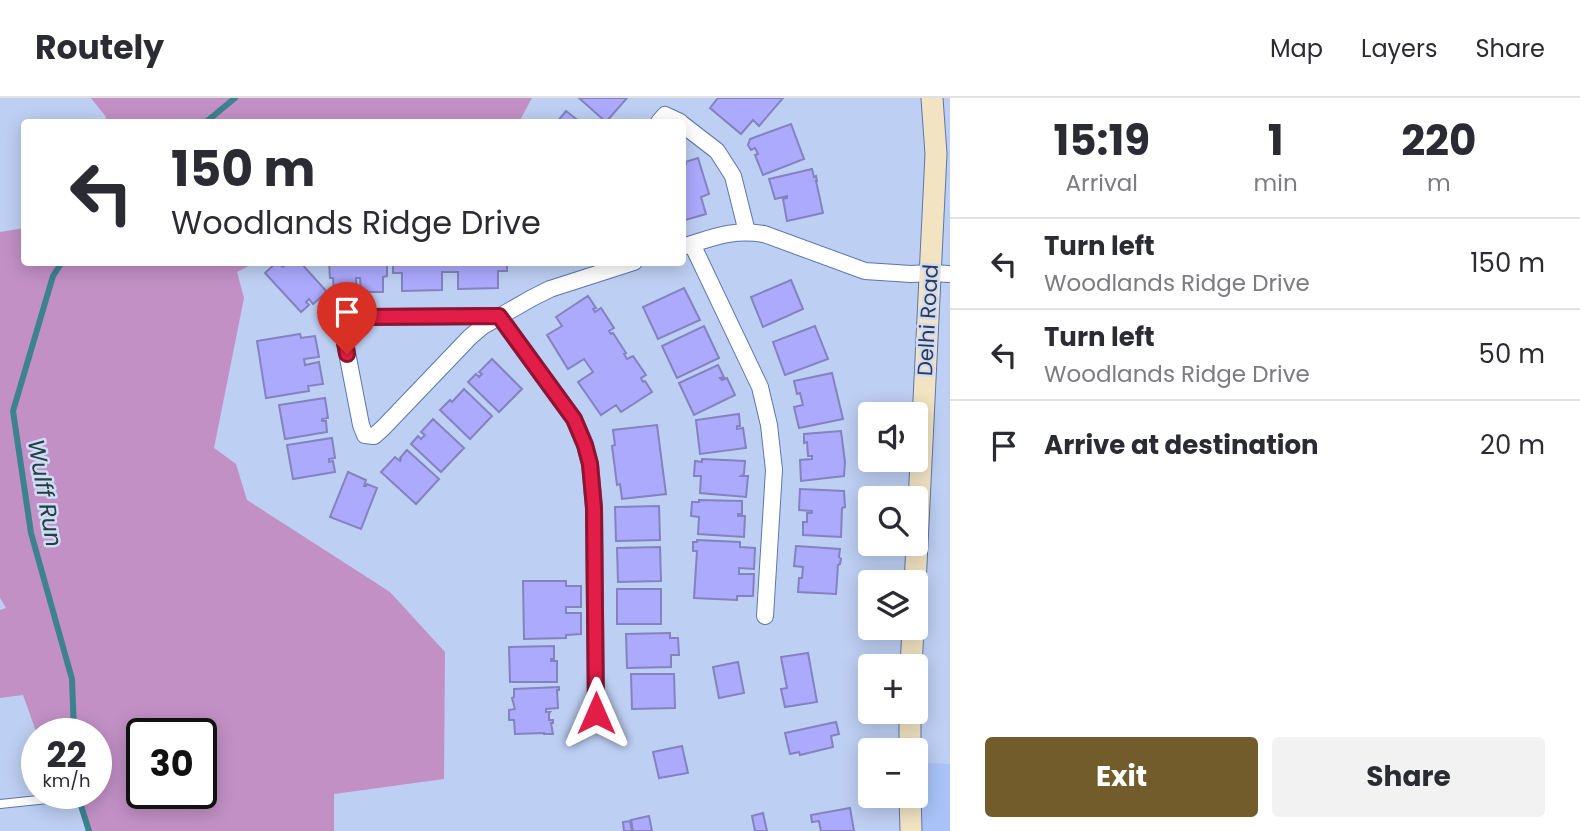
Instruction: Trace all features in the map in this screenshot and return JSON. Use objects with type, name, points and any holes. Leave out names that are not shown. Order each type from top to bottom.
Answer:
[{"type":"street","name":"Delhi Road","points":[[916,570],[940,273],[932,98]]},
{"type":"street","points":[[686,127],[717,152],[733,176],[747,232]]},
{"type":"street","points":[[765,616],[774,470],[769,425],[760,387],[687,246],[731,233],[747,232],[764,234],[865,271],[940,273]]},
{"type":"street","points":[[499,316],[362,317],[347,322],[344,337],[365,435],[374,436],[483,326],[551,289],[622,266]]},
{"type":"street","points":[[499,316],[574,419],[590,464],[594,508],[596,713]]},
{"type":"street","points":[[910,808],[911,831]]},
{"type":"lane","points":[[0,804],[21,802]]},
{"type":"shaded area","points":[[91,98],[532,98],[521,119],[106,117]]},
{"type":"shaded area","points":[[21,228],[21,266],[248,266],[237,272],[244,298],[214,448],[236,464],[247,500],[390,592],[445,652],[444,779],[334,794],[334,831],[89,831],[82,809],[112,809],[112,718],[31,718],[23,695],[0,698],[0,610],[6,608],[0,598],[0,232]]},
{"type":"shaded area","points":[[928,763],[950,764],[950,831],[911,831],[914,808],[928,808]]},
{"type":"building","points":[[579,98],[627,98],[609,119],[603,119]]},
{"type":"building","points":[[718,98],[783,98],[759,126],[753,120],[741,134],[710,108]]},
{"type":"building","points":[[566,111],[576,119],[559,119]]},
{"type":"building","points":[[791,124],[804,159],[763,175],[755,148],[751,150],[748,145],[750,139]]},
{"type":"building","points":[[698,158],[709,194],[701,197],[706,214],[686,220],[686,164]]},
{"type":"building","points":[[812,169],[814,177],[816,176],[823,213],[787,221],[783,199],[787,196],[775,199],[769,179]]},
{"type":"building","points":[[273,266],[304,266],[327,292],[313,304],[309,299],[306,302],[309,305],[301,312],[265,273]]},
{"type":"building","points":[[329,266],[387,266],[387,276],[383,277],[383,292],[361,292],[360,278],[356,278],[357,293],[334,293],[333,278],[330,278]]},
{"type":"building","points":[[393,266],[507,266],[507,271],[498,271],[498,288],[458,289],[458,272],[442,272],[442,290],[402,291],[402,273],[393,273]]},
{"type":"building","points":[[791,280],[803,309],[763,327],[751,297]]},
{"type":"building","points":[[684,288],[700,320],[658,339],[643,307]]},
{"type":"building","points":[[588,296],[596,308],[593,309],[595,312],[601,308],[614,328],[609,331],[626,353],[624,354],[627,359],[633,356],[646,375],[641,378],[652,392],[621,412],[616,405],[601,415],[578,382],[593,372],[584,359],[568,369],[547,335],[562,326],[556,317]]},
{"type":"building","points":[[704,326],[719,358],[677,378],[662,346]]},
{"type":"building","points":[[815,326],[828,359],[785,375],[773,342]]},
{"type":"building","points":[[300,334],[301,338],[315,336],[319,357],[304,359],[305,365],[319,362],[323,384],[308,386],[309,391],[266,398],[257,341]]},
{"type":"building","points":[[492,359],[522,389],[499,412],[468,382],[476,374],[479,377],[482,374],[479,372]]},
{"type":"building","points":[[718,365],[724,377],[720,378],[727,378],[735,395],[694,415],[679,383]]},
{"type":"building","points":[[832,373],[843,419],[799,428],[794,407],[803,405],[794,381]]},
{"type":"building","points":[[464,389],[492,416],[470,439],[440,410]]},
{"type":"building","points":[[325,398],[328,418],[322,421],[326,421],[327,432],[285,439],[279,405]]},
{"type":"building","points":[[739,414],[740,426],[737,426],[737,429],[743,428],[746,448],[700,454],[696,420]]},
{"type":"building","points":[[433,419],[464,448],[441,472],[411,444],[418,436],[421,439],[425,435],[421,432]]},
{"type":"building","points":[[657,425],[666,494],[622,499],[620,484],[617,485],[612,446],[615,445],[613,430]]},
{"type":"building","points":[[841,431],[844,476],[801,481],[800,460],[812,459],[812,456],[808,456],[804,434]]},
{"type":"building","points":[[332,438],[335,458],[329,459],[329,462],[333,461],[335,472],[293,479],[287,445]]},
{"type":"building","points":[[407,450],[439,479],[416,504],[381,472],[395,457],[400,461]]},
{"type":"building","points":[[702,459],[745,461],[744,474],[741,476],[748,476],[746,497],[700,493],[701,476],[694,476],[695,461],[702,462]]},
{"type":"building","points":[[348,472],[366,480],[364,486],[367,484],[377,488],[361,529],[330,517]]},
{"type":"building","points":[[800,489],[844,491],[841,537],[803,535],[803,522],[807,522],[807,513],[812,511],[799,510]]},
{"type":"building","points":[[742,501],[742,514],[738,516],[745,516],[744,537],[698,534],[699,517],[691,516],[692,502]]},
{"type":"building","points":[[659,506],[660,540],[616,541],[615,507]]},
{"type":"building","points":[[693,542],[740,542],[740,547],[755,548],[754,569],[739,568],[739,574],[754,574],[753,596],[737,596],[737,600],[694,598],[697,551],[693,551]]},
{"type":"building","points":[[796,546],[840,549],[836,594],[798,592],[803,567],[794,566]]},
{"type":"building","points":[[660,547],[661,581],[618,582],[617,548]]},
{"type":"building","points":[[523,581],[566,581],[566,586],[581,586],[581,607],[566,607],[566,613],[581,613],[581,634],[566,635],[566,638],[524,639]]},
{"type":"building","points":[[617,589],[661,589],[661,624],[617,624]]},
{"type":"building","points":[[670,633],[670,638],[678,638],[679,655],[671,655],[671,667],[627,668],[626,634]]},
{"type":"building","points":[[554,646],[554,659],[551,661],[557,661],[557,682],[510,682],[509,647]]},
{"type":"building","points":[[808,653],[817,702],[785,707],[781,689],[787,688],[781,657]]},
{"type":"building","points":[[738,662],[744,693],[719,698],[713,667]]},
{"type":"building","points":[[631,674],[674,674],[675,708],[632,709]]},
{"type":"building","points":[[559,687],[558,708],[546,709],[546,712],[550,712],[549,720],[553,720],[553,734],[515,734],[514,720],[509,720],[509,710],[515,709],[512,698],[514,689]]},
{"type":"building","points":[[836,722],[839,734],[831,736],[833,747],[800,755],[799,752],[790,754],[785,733]]},
{"type":"building","points":[[682,746],[688,773],[659,778],[653,752]]},
{"type":"building","points":[[850,808],[854,831],[821,831],[819,821],[812,822],[811,815]]},
{"type":"building","points":[[763,813],[767,831],[755,831],[752,816]]},
{"type":"building","points":[[649,816],[652,831],[633,831],[631,820]]},
{"type":"building","points":[[630,821],[632,831],[624,831],[623,822]]},
{"type":"waterway","name":"Wulff Run","points":[[210,119],[235,98]]},
{"type":"waterway","name":"Wulff Run","points":[[59,266],[53,276],[13,411],[31,533],[72,679],[73,718]]},
{"type":"waterway","name":"Wulff Run","points":[[82,809],[89,831]]},
{"type":"route","points":[[347,354],[344,337],[347,322],[362,317],[499,316],[574,419],[590,464],[594,508],[596,713]]}]
